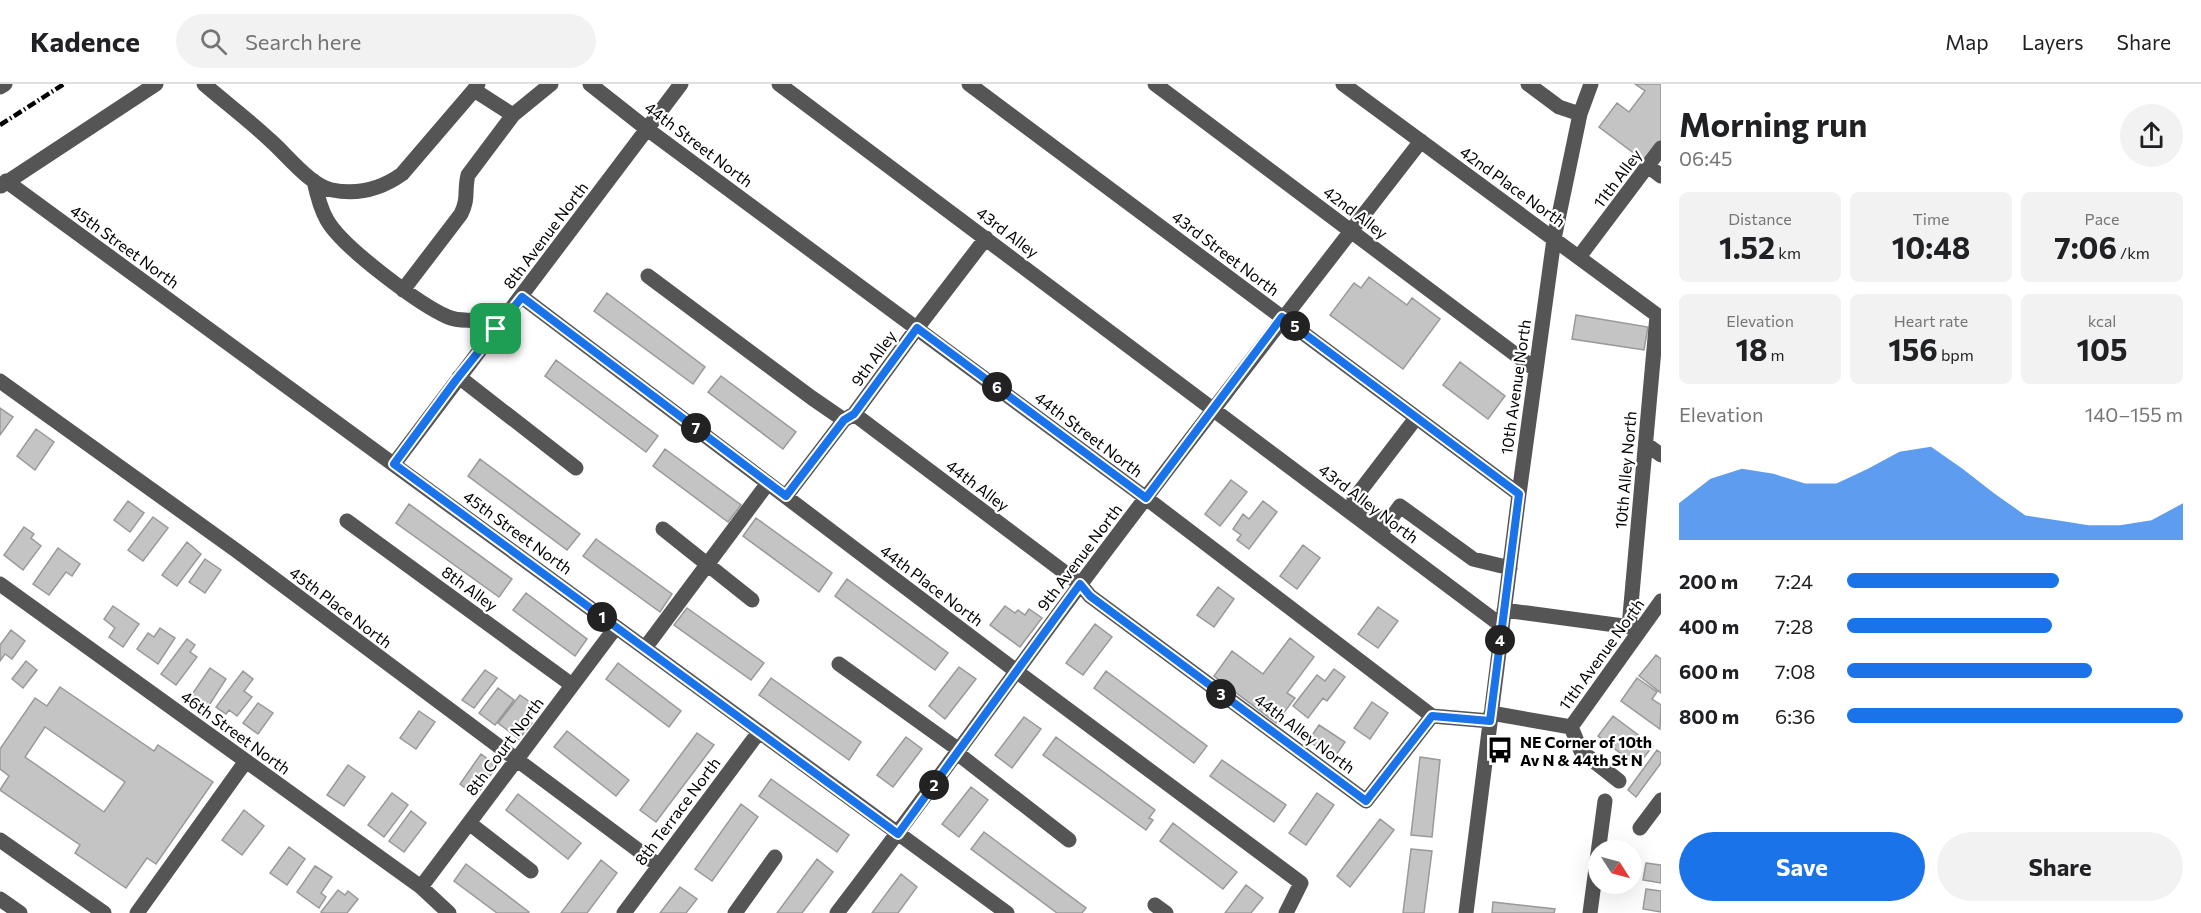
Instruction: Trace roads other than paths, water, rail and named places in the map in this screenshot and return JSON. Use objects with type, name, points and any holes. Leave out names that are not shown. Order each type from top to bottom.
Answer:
[{"type":"street","points":[[0,87],[5,84]]},
{"type":"street","points":[[3,184],[156,84]]},
{"type":"street","points":[[204,84],[270,139],[314,181],[331,190],[375,190],[388,184],[415,161],[476,87],[513,115]]},
{"type":"street","points":[[403,290],[461,214],[468,194],[466,185],[468,175],[513,115],[551,84]]},
{"type":"street","name":"44th Street North","points":[[590,84],[647,129],[1146,498],[1432,716]]},
{"type":"street","name":"8th Avenue North","points":[[394,464],[681,84]]},
{"type":"street","name":"43rd Alley","points":[[779,84],[1214,410]]},
{"type":"street","name":"43rd Street North","points":[[969,84],[1519,494]]},
{"type":"street","name":"42nd Alley","points":[[1155,84],[1536,370]]},
{"type":"street","name":"42nd Place North","points":[[1343,84],[1659,317]]},
{"type":"street","points":[[1528,84],[1559,107],[1580,114]]},
{"type":"street","name":"10th Avenue North","points":[[1466,913],[1554,239],[1580,114],[1591,84]]},
{"type":"street","name":"9th Avenue North","points":[[837,913],[898,834],[1080,584],[1214,410],[1282,317],[1421,141]]},
{"type":"street","name":"11th Alley","points":[[1579,257],[1661,148]]},
{"type":"street","points":[[1648,166],[1661,176]]},
{"type":"street","points":[[314,181],[319,202],[328,222],[338,236],[403,290],[456,321],[481,321],[496,329]]},
{"type":"street","name":"45th Street North","points":[[3,184],[394,464],[1007,913]]},
{"type":"street","name":"9th Alley","points":[[786,496],[986,238]]},
{"type":"street","name":"44th Alley","points":[[648,276],[812,398],[849,417],[1080,584]]},
{"type":"street","name":"44th Place North","points":[[522,297],[1016,671],[1301,883],[1288,910]]},
{"type":"street","name":"10th Alley North","points":[[1635,628],[1646,444],[1659,317]]},
{"type":"street","points":[[459,377],[576,468]]},
{"type":"street","name":"45th Place North","points":[[0,381],[247,558],[658,865]]},
{"type":"street","name":"43rd Alley North","points":[[1214,410],[1383,528],[1502,626]]},
{"type":"street","points":[[1416,418],[1354,499],[1383,528],[1400,506],[1473,559],[1510,568]]},
{"type":"street","points":[[1646,444],[1661,455]]},
{"type":"street","points":[[645,648],[768,483]]},
{"type":"street","name":"8th Alley","points":[[347,521],[572,685]]},
{"type":"street","points":[[663,530],[752,600]]},
{"type":"street","name":"46th Street North","points":[[0,584],[421,887],[447,912]]},
{"type":"street","name":"44th Alley North","points":[[1080,584],[1090,596],[1366,801],[1432,716]]},
{"type":"street","name":"11th Avenue North","points":[[1571,727],[1635,628],[1661,602]]},
{"type":"street","points":[[1504,610],[1635,628]]},
{"type":"street","name":"8th Court North","points":[[421,887],[616,627]]},
{"type":"street","points":[[839,664],[958,752],[1069,840]]},
{"type":"street","points":[[1432,716],[1490,717],[1571,727],[1581,751],[1619,781]]},
{"type":"street","name":"8th Terrace North","points":[[624,913],[759,732]]},
{"type":"street","points":[[137,913],[246,761]]},
{"type":"street","points":[[1640,828],[1661,800]]},
{"type":"street","points":[[1590,913],[1605,801]]},
{"type":"street","points":[[469,823],[531,871]]},
{"type":"street","points":[[0,840],[104,913]]},
{"type":"street","points":[[735,913],[775,857]]},
{"type":"street","points":[[0,899],[20,913]]},
{"type":"railway","points":[[0,125],[64,84]]},
{"type":"place","name":"NE Corner of 10th Av N & 44th St N","points":[[1500,750]]}]
